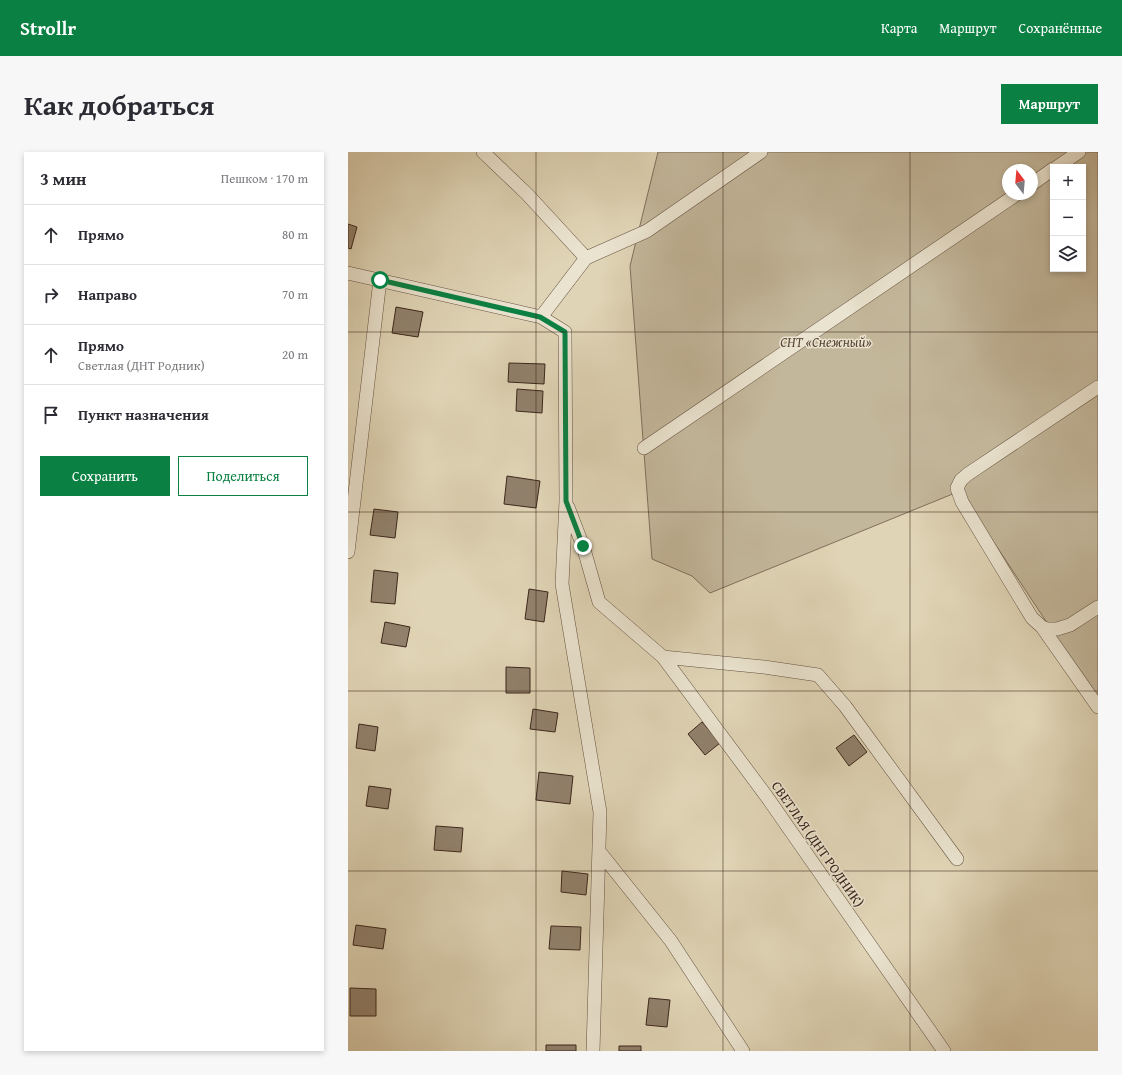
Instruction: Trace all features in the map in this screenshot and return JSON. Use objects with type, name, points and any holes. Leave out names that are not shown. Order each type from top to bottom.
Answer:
[{"type":"street","points":[[483,152],[527,194],[586,258]]},
{"type":"street","points":[[540,317],[586,258],[647,231],[761,152]]},
{"type":"street","points":[[1061,164],[1079,152]]},
{"type":"street","points":[[1038,180],[1050,171]]},
{"type":"street","points":[[644,448],[1008,200]]},
{"type":"street","points":[[348,273],[540,317],[565,332],[566,501],[562,584],[600,812],[593,1051]]},
{"type":"street","points":[[348,552],[380,280]]},
{"type":"street","points":[[1098,387],[968,474],[961,480],[957,488],[962,502],[1032,618],[1042,627],[1098,707]]},
{"type":"street","name":"СВЕТЛАЯ (ДНТ РОДНИК)","points":[[566,501],[583,546],[599,602],[664,657],[766,797],[936,1048]]},
{"type":"street","points":[[1042,627],[1047,629],[1057,629],[1070,625],[1098,606]]},
{"type":"street","points":[[664,657],[764,667],[818,675],[845,706],[957,859]]},
{"type":"street","points":[[599,851],[671,941],[743,1051]]},
{"type":"green space","name":"СНТ «Снежный»","points":[[658,152],[1098,152],[1098,700],[960,491],[710,593],[692,576],[652,559],[630,266]]},
{"type":"building","points":[[348,224],[357,227],[351,249],[348,248]]},
{"type":"building","points":[[396,307],[423,312],[418,337],[392,333]]},
{"type":"building","points":[[509,363],[545,364],[544,384],[508,382]]},
{"type":"building","points":[[517,389],[543,391],[542,413],[516,411]]},
{"type":"building","points":[[507,476],[540,481],[536,508],[504,504]]},
{"type":"building","points":[[374,509],[398,512],[395,538],[370,535]]},
{"type":"building","points":[[374,570],[398,573],[395,604],[371,602]]},
{"type":"building","points":[[529,589],[548,592],[544,622],[525,619]]},
{"type":"building","points":[[385,622],[410,627],[406,647],[381,643]]},
{"type":"building","points":[[506,667],[530,668],[530,693],[506,693]]},
{"type":"building","points":[[533,709],[558,713],[555,732],[530,729]]},
{"type":"building","points":[[702,722],[720,743],[705,755],[688,734]]},
{"type":"building","points":[[359,724],[378,727],[375,751],[356,748]]},
{"type":"building","points":[[854,735],[867,752],[849,766],[836,748]]},
{"type":"building","points":[[539,772],[573,776],[570,804],[536,800]]},
{"type":"building","points":[[369,786],[391,789],[388,809],[366,806]]},
{"type":"building","points":[[436,826],[463,828],[461,852],[434,850]]},
{"type":"building","points":[[562,871],[588,874],[586,895],[561,892]]},
{"type":"building","points":[[356,925],[386,929],[383,949],[353,945]]},
{"type":"building","points":[[551,926],[581,927],[580,950],[549,949]]},
{"type":"building","points":[[350,988],[376,989],[376,1016],[350,1016]]},
{"type":"building","points":[[649,998],[670,1000],[667,1027],[646,1025]]},
{"type":"building","points":[[546,1045],[576,1045],[576,1051],[546,1051]]},
{"type":"building","points":[[619,1046],[641,1046],[641,1051],[619,1051]]},
{"type":"route","points":[[380,280],[540,317],[565,332],[566,501],[583,546]]}]
